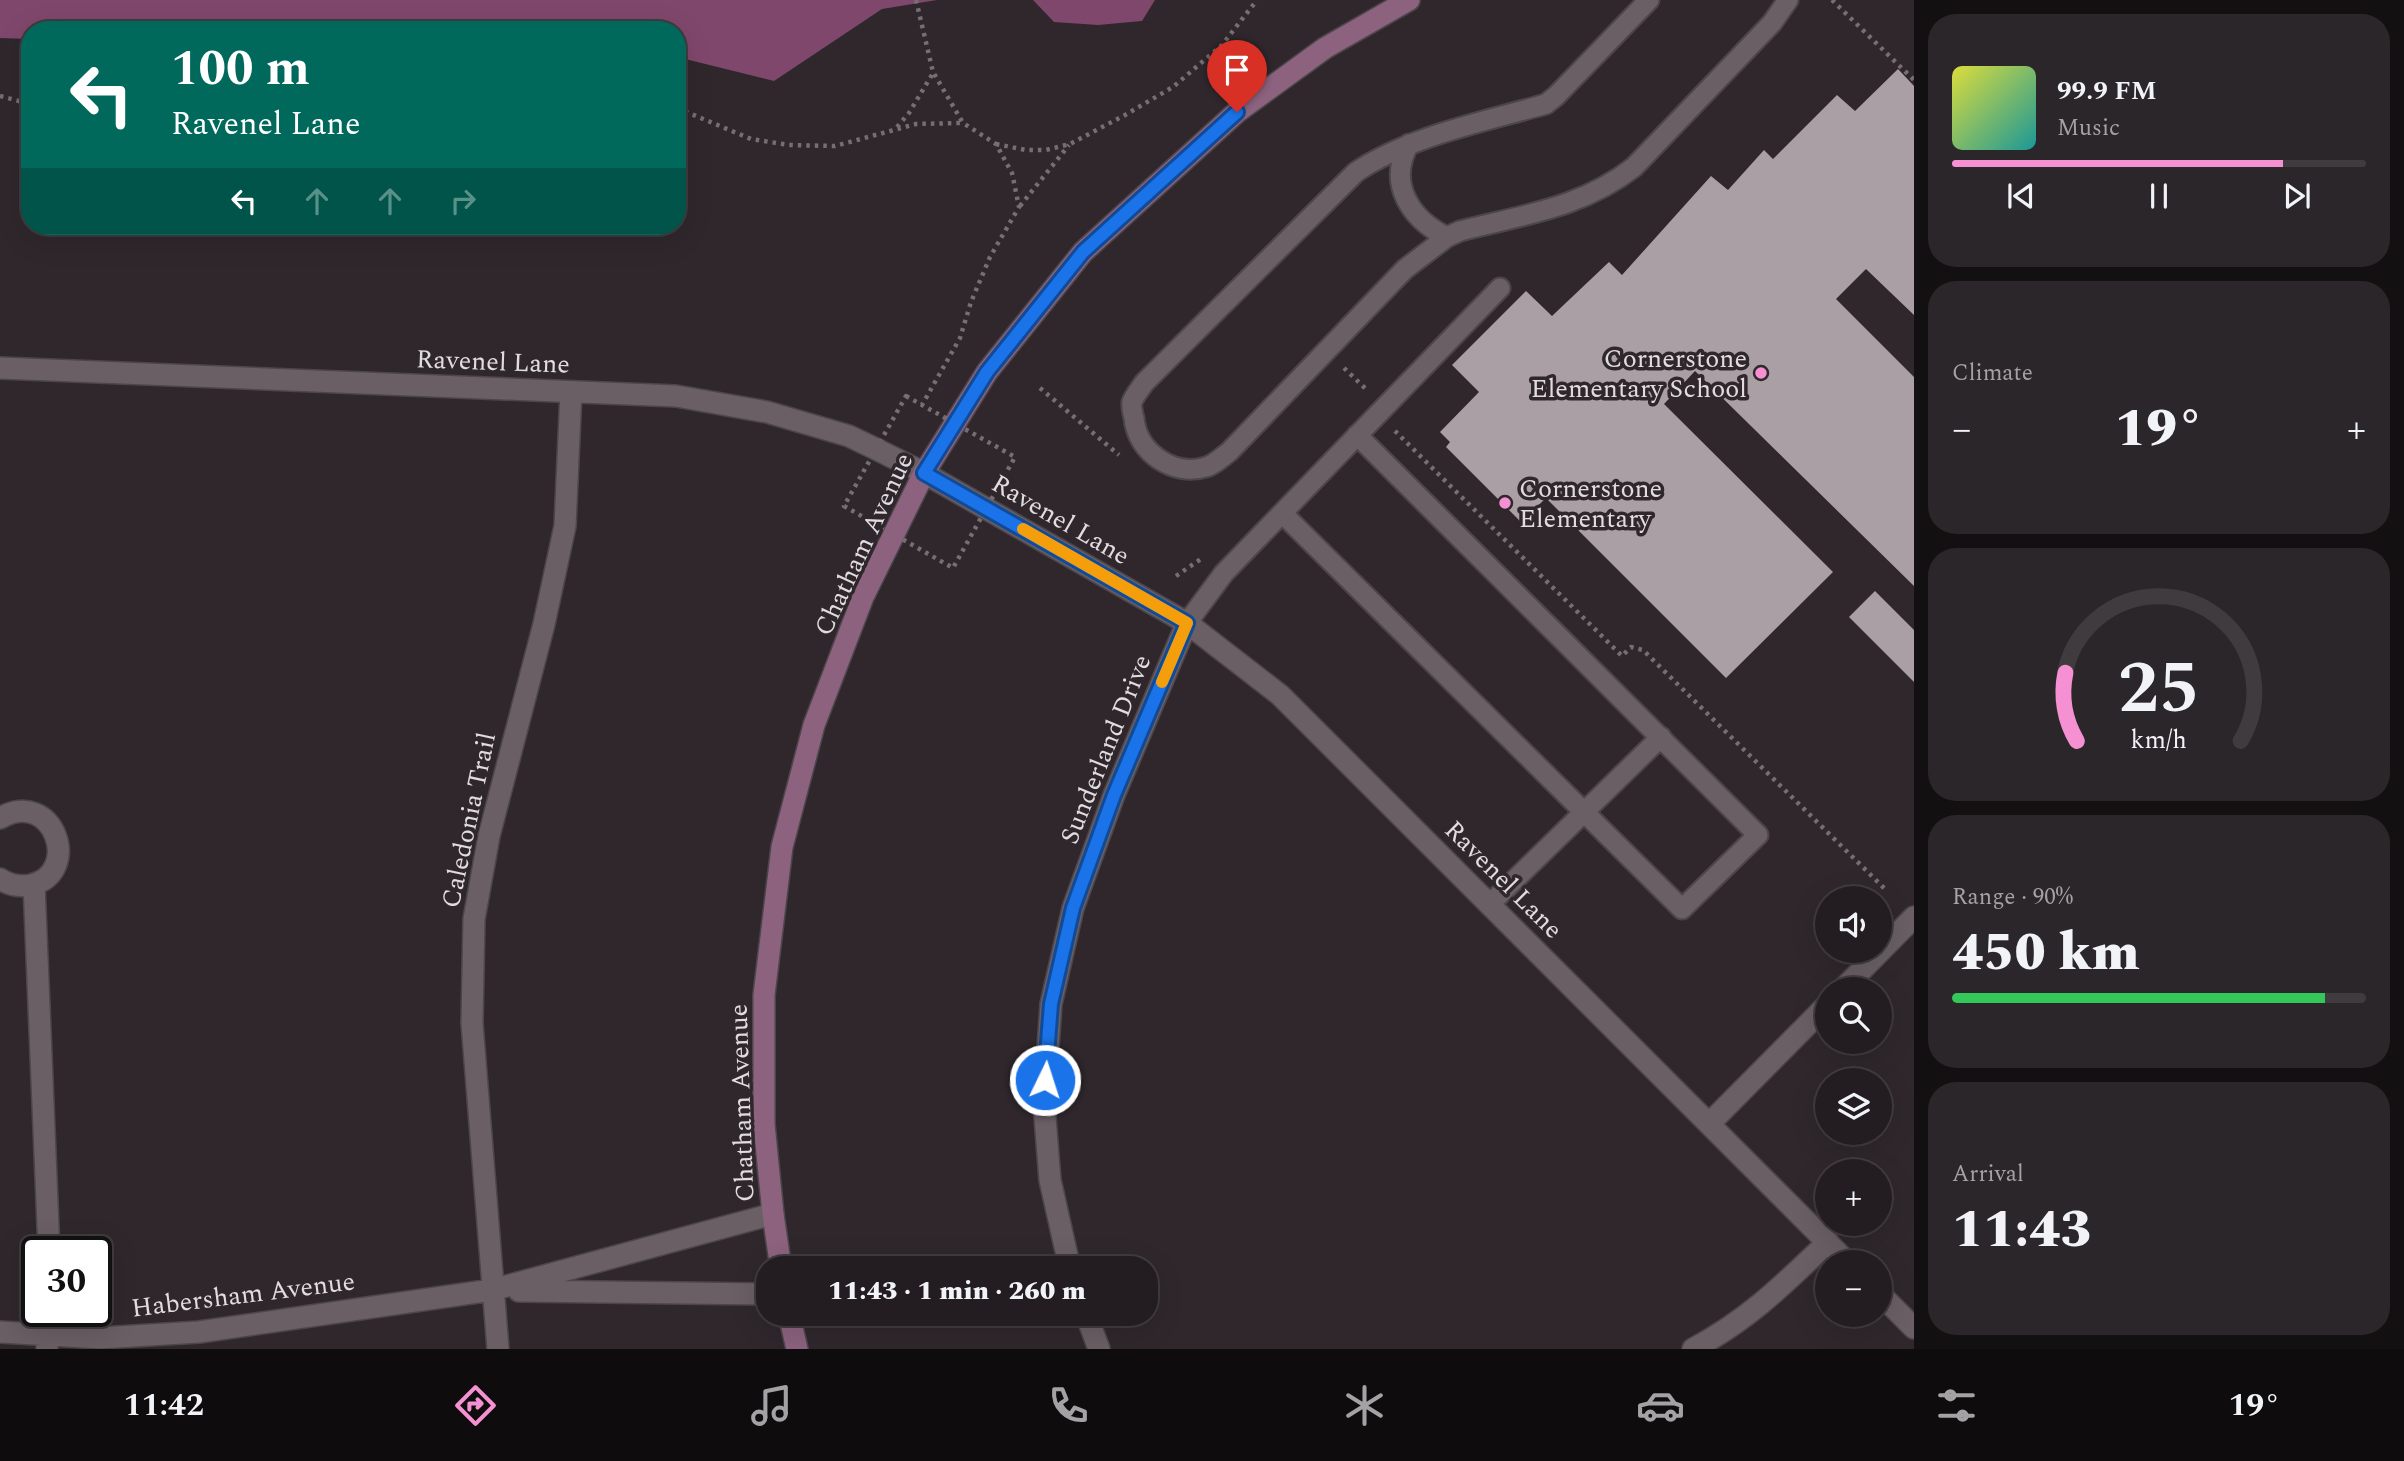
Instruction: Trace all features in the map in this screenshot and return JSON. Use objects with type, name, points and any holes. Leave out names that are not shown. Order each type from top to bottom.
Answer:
[{"type":"street","name":"Chatham Avenue","points":[[779,1256],[772,1214],[764,1124],[764,995],[782,847],[814,725],[863,597],[924,473],[987,372],[1083,252],[1237,112],[1325,48],[1409,0]]},
{"type":"street","name":"Ravenel Lane","points":[[0,368],[676,396],[767,412],[849,436],[924,473],[1187,623],[1280,695],[1836,1250]]},
{"type":"street","name":"Caledonia Trail","points":[[498,1349],[472,1023],[474,919],[489,836],[544,624],[565,526],[571,392]]},
{"type":"street","name":"Sunderland Drive","points":[[1067,1256],[1050,1180],[1044,1105],[1051,1004],[1073,908],[1114,795],[1187,623]]},
{"type":"street","points":[[0,818],[23,811],[38,815],[49,824],[57,836],[59,851],[56,865],[47,877],[34,884],[20,886],[0,879]]},
{"type":"street","points":[[34,884],[48,1236]]},
{"type":"street","points":[[1855,977],[1914,917]]},
{"type":"street","points":[[1709,1124],[1815,1016]]},
{"type":"street","name":"Habersham Avenue","points":[[0,1332],[48,1342],[199,1332],[492,1290],[772,1214]]},
{"type":"street","points":[[1693,1349],[1763,1304],[1828,1242]]},
{"type":"street","name":"Habersham Avenue","points":[[492,1290],[756,1294]]},
{"type":"street","points":[[1892,1306],[1914,1328]]},
{"type":"street","points":[[792,1326],[797,1349]]},
{"type":"street","points":[[1090,1326],[1099,1349]]},
{"type":"lane","points":[[1649,0],[1546,104],[1409,145],[1380,156],[1356,172],[1144,383],[1132,402],[1140,443],[1152,456],[1170,464],[1193,469],[1208,467],[1229,452],[1405,269],[1447,237],[1460,231],[1570,203],[1613,183],[1634,167],[1772,23],[1788,0]]},
{"type":"lane","points":[[1409,145],[1402,158],[1401,178],[1406,198],[1416,216],[1430,229],[1447,237]]},
{"type":"lane","points":[[1187,623],[1224,573],[1500,288]]},
{"type":"lane","points":[[1282,513],[1682,909],[1758,835],[1357,435]]},
{"type":"lane","points":[[1490,904],[1661,737]]},
{"type":"path","points":[[916,0],[933,72],[963,123],[996,144],[1026,150],[1046,150],[1070,144],[1125,116],[1173,87],[1222,45],[1257,0]]},
{"type":"path","points":[[1832,0],[1914,80]]},
{"type":"path","points":[[896,127],[909,113],[933,72]]},
{"type":"path","points":[[0,96],[21,102]]},
{"type":"path","points":[[686,112],[751,139],[789,145],[835,146],[896,127],[935,122],[963,123]]},
{"type":"path","points":[[996,144],[1012,173],[1019,207]]},
{"type":"path","points":[[922,405],[960,338],[971,302],[990,257],[1019,207],[1070,144]]},
{"type":"path","points":[[1040,388],[1128,462]]},
{"type":"path","points":[[1378,414],[1622,656],[1631,648],[1643,650],[1882,886]]},
{"type":"shaded area","points":[[0,0],[937,0],[882,9],[774,81],[686,59],[686,21],[21,21],[21,39],[0,38]]},
{"type":"shaded area","points":[[1033,0],[1155,0],[1142,21],[1098,25],[1054,22]]},
{"type":"building","points":[[1898,69],[1914,86],[1914,315],[1866,269],[1836,299],[1914,377],[1914,586],[1695,371],[1664,404],[1833,572],[1726,678],[1546,498],[1521,522],[1446,447],[1450,442],[1440,432],[1479,392],[1452,365],[1526,291],[1552,316],[1609,262],[1622,275],[1711,176],[1728,190],[1764,150],[1773,159],[1837,95],[1855,111]]},
{"type":"building","points":[[1875,591],[1914,630],[1914,682],[1849,617]]},
{"type":"slow traffic","points":[[1023,529],[1187,623],[1162,682]]},
{"type":"place","name":"Cornerstone Elementary School","points":[[1761,373]]},
{"type":"place","name":"Cornerstone Elementary","points":[[1505,503]]},
{"type":"route","points":[[1045,1080],[1051,1004],[1073,908],[1114,795],[1187,623],[924,473],[987,372],[1083,252],[1237,112]]}]
